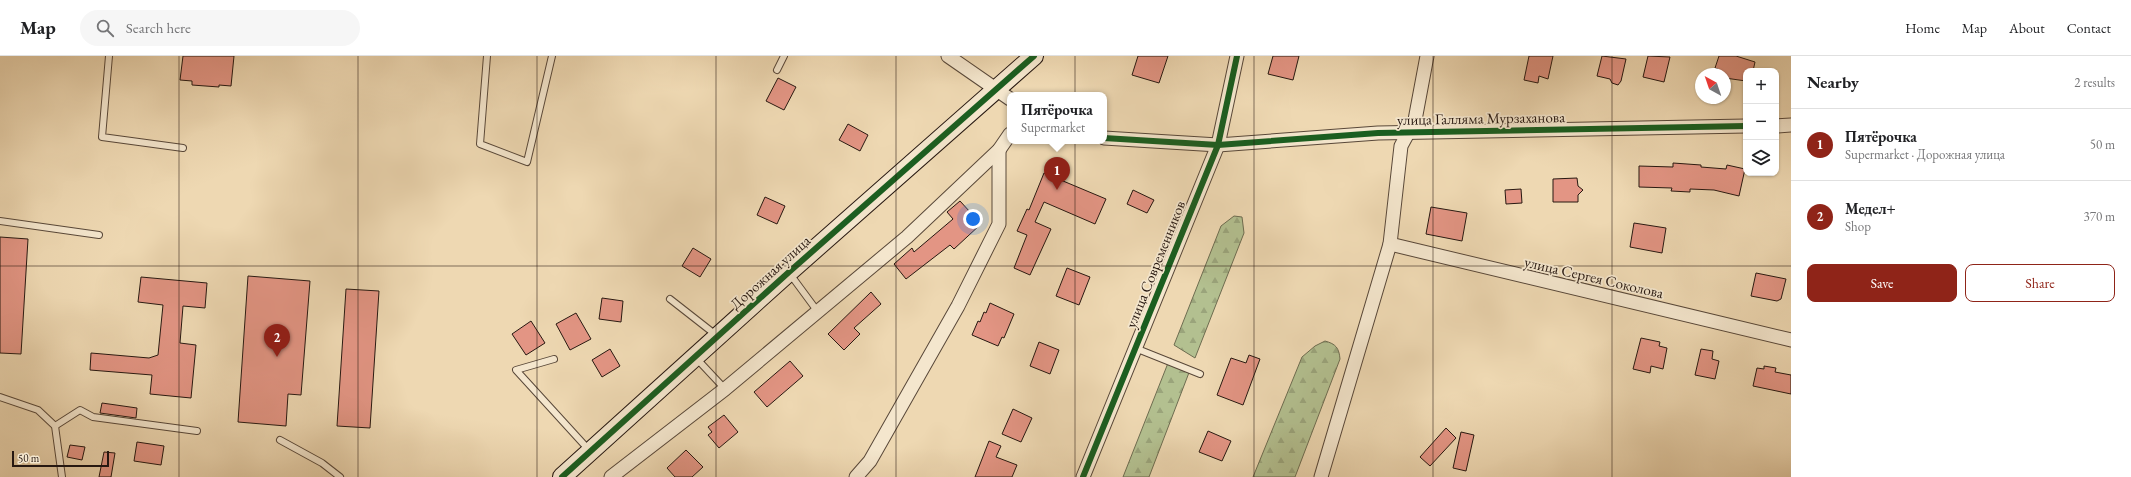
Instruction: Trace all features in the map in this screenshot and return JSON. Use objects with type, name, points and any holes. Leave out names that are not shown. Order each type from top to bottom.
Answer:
[{"type":"street","points":[[948,56],[1004,94]]},
{"type":"street","name":"Дорожная улица","points":[[566,475],[590,451],[789,272],[1004,94],[1034,56]]},
{"type":"street","name":"улица Современников","points":[[1083,477],[1218,145],[1237,56]]},
{"type":"street","points":[[1321,477],[1390,244],[1401,146],[1407,132],[1415,120],[1427,56]]},
{"type":"street","name":"улица Галляма Мурзаханова","points":[[1107,138],[1218,145],[1407,132],[1743,126]]},
{"type":"street","points":[[1779,126],[1791,126]]},
{"type":"street","points":[[611,477],[725,389],[907,237],[999,150],[1007,138]]},
{"type":"street","points":[[856,477],[870,461],[958,306],[999,224],[999,150]]},
{"type":"street","name":"улица Сергея Соколова","points":[[1390,244],[1791,340]]},
{"type":"lane","points":[[109,56],[102,137],[183,148]]},
{"type":"lane","points":[[487,56],[480,144],[527,162],[552,56]]},
{"type":"lane","points":[[777,70],[784,56]]},
{"type":"lane","points":[[0,221],[99,235]]},
{"type":"lane","points":[[789,272],[818,312]]},
{"type":"lane","points":[[670,299],[718,336]]},
{"type":"lane","points":[[1135,348],[1200,374]]},
{"type":"lane","points":[[695,356],[725,389]]},
{"type":"lane","points":[[554,359],[516,370],[590,451]]},
{"type":"lane","points":[[0,397],[38,410],[55,426],[62,477]]},
{"type":"lane","points":[[55,426],[80,410],[93,417],[197,430]]},
{"type":"lane","points":[[280,440],[322,463],[340,477]]},
{"type":"green space","points":[[1234,216],[1242,217],[1244,233],[1195,358],[1174,345],[1221,226]]},
{"type":"green space","points":[[1325,341],[1336,347],[1339,352],[1340,359],[1295,477],[1253,477],[1302,357],[1315,346]]},
{"type":"green space","points":[[1170,358],[1190,370],[1149,477],[1123,477]]},
{"type":"building","points":[[183,56],[234,56],[231,86],[219,85],[219,87],[192,85],[192,81],[180,80]]},
{"type":"building","points":[[1138,56],[1168,56],[1159,83],[1132,75]]},
{"type":"building","points":[[1273,56],[1299,56],[1293,80],[1268,74]]},
{"type":"building","points":[[1529,56],[1553,56],[1548,79],[1539,76],[1538,83],[1524,80]]},
{"type":"building","points":[[1602,56],[1626,59],[1621,81],[1618,85],[1612,83],[1610,79],[1597,76]]},
{"type":"building","points":[[1648,56],[1670,57],[1664,82],[1643,77]]},
{"type":"building","points":[[1719,56],[1736,56],[1755,62],[1754,68],[1743,68],[1743,81],[1731,79],[1731,68],[1715,68]]},
{"type":"building","points":[[778,78],[796,87],[784,110],[766,101]]},
{"type":"building","points":[[848,124],[868,135],[860,151],[839,140]]},
{"type":"building","points":[[1673,163],[1726,169],[1727,165],[1743,169],[1743,176],[1739,196],[1714,190],[1690,189],[1690,192],[1671,191],[1672,188],[1639,187],[1639,166],[1673,167]]},
{"type":"building","points":[[1044,173],[1106,199],[1095,224],[1044,202],[1035,222],[1051,229],[1030,275],[1014,268],[1027,235],[1017,231],[1027,209],[1029,210]]},
{"type":"building","points":[[1577,178],[1578,186],[1583,190],[1578,195],[1578,202],[1553,202],[1553,179]]},
{"type":"building","points":[[1521,189],[1522,203],[1506,204],[1505,190]]},
{"type":"building","points":[[1133,190],[1154,200],[1147,213],[1127,204]]},
{"type":"building","points":[[765,197],[785,206],[777,224],[757,215]]},
{"type":"building","points":[[960,201],[981,224],[954,249],[950,245],[906,279],[894,264],[912,248],[914,252],[953,219],[947,212]]},
{"type":"building","points":[[1431,207],[1467,213],[1462,241],[1426,234]]},
{"type":"building","points":[[1634,223],[1666,228],[1662,253],[1630,247]]},
{"type":"building","points":[[0,237],[28,239],[21,354],[0,353]]},
{"type":"building","points":[[693,248],[711,259],[700,277],[682,266]]},
{"type":"building","points":[[1067,268],[1090,277],[1079,305],[1056,296]]},
{"type":"building","points":[[1756,273],[1786,279],[1781,299],[1777,301],[1751,296]]},
{"type":"building","points":[[248,276],[310,281],[301,395],[288,394],[286,426],[238,422]]},
{"type":"building","points":[[141,277],[207,283],[205,308],[183,306],[180,343],[196,345],[191,398],[150,394],[152,375],[90,370],[91,353],[149,358],[158,355],[163,305],[138,302]]},
{"type":"building","points":[[346,289],[379,291],[370,428],[337,426]]},
{"type":"building","points":[[871,292],[881,304],[854,328],[860,334],[844,350],[828,334]]},
{"type":"building","points":[[602,298],[623,301],[621,322],[599,319]]},
{"type":"building","points":[[990,303],[1014,314],[1004,338],[1002,337],[998,346],[972,335],[978,321],[980,322],[984,312],[986,313]]},
{"type":"building","points":[[576,313],[591,339],[570,350],[556,324]]},
{"type":"building","points":[[531,321],[545,343],[526,355],[512,334]]},
{"type":"building","points":[[1641,338],[1660,342],[1659,346],[1667,348],[1663,369],[1651,366],[1650,373],[1633,369]]},
{"type":"building","points":[[1039,342],[1059,350],[1050,374],[1030,366]]},
{"type":"building","points":[[610,349],[620,366],[602,377],[592,360]]},
{"type":"building","points":[[1701,349],[1713,351],[1712,359],[1719,361],[1715,379],[1695,375]]},
{"type":"building","points":[[1249,355],[1260,359],[1243,405],[1217,395],[1231,358],[1246,363]]},
{"type":"building","points":[[790,361],[803,376],[767,407],[754,392]]},
{"type":"building","points":[[1764,366],[1776,368],[1775,372],[1791,375],[1791,394],[1753,386],[1757,368],[1764,369]]},
{"type":"building","points":[[102,403],[137,408],[136,418],[100,413]]},
{"type":"building","points":[[1013,409],[1032,418],[1021,442],[1002,434]]},
{"type":"building","points":[[724,415],[738,432],[719,448],[708,435],[712,432],[708,427]]},
{"type":"building","points":[[1446,428],[1456,438],[1430,466],[1420,457]]},
{"type":"building","points":[[1208,431],[1231,441],[1222,461],[1199,452]]},
{"type":"building","points":[[1461,432],[1474,435],[1466,471],[1453,468]]},
{"type":"building","points":[[989,441],[1001,446],[996,457],[1017,465],[1012,477],[975,477]]},
{"type":"building","points":[[137,442],[164,446],[161,465],[134,461]]},
{"type":"building","points":[[70,445],[85,447],[82,460],[67,457]]},
{"type":"building","points":[[686,450],[703,467],[692,477],[675,477],[667,468]]},
{"type":"building","points":[[104,452],[115,453],[111,477],[99,477]]},
{"type":"cycle path","points":[[562,477],[789,272],[1034,56]]},
{"type":"cycle path","points":[[1083,477],[1218,145],[1237,56]]},
{"type":"cycle path","points":[[1107,138],[1218,145],[1378,133],[1743,126]]},
{"type":"place","name":"Пятёрочка","points":[[1057,190]]},
{"type":"place","name":"Медел+","points":[[277,357]]}]
